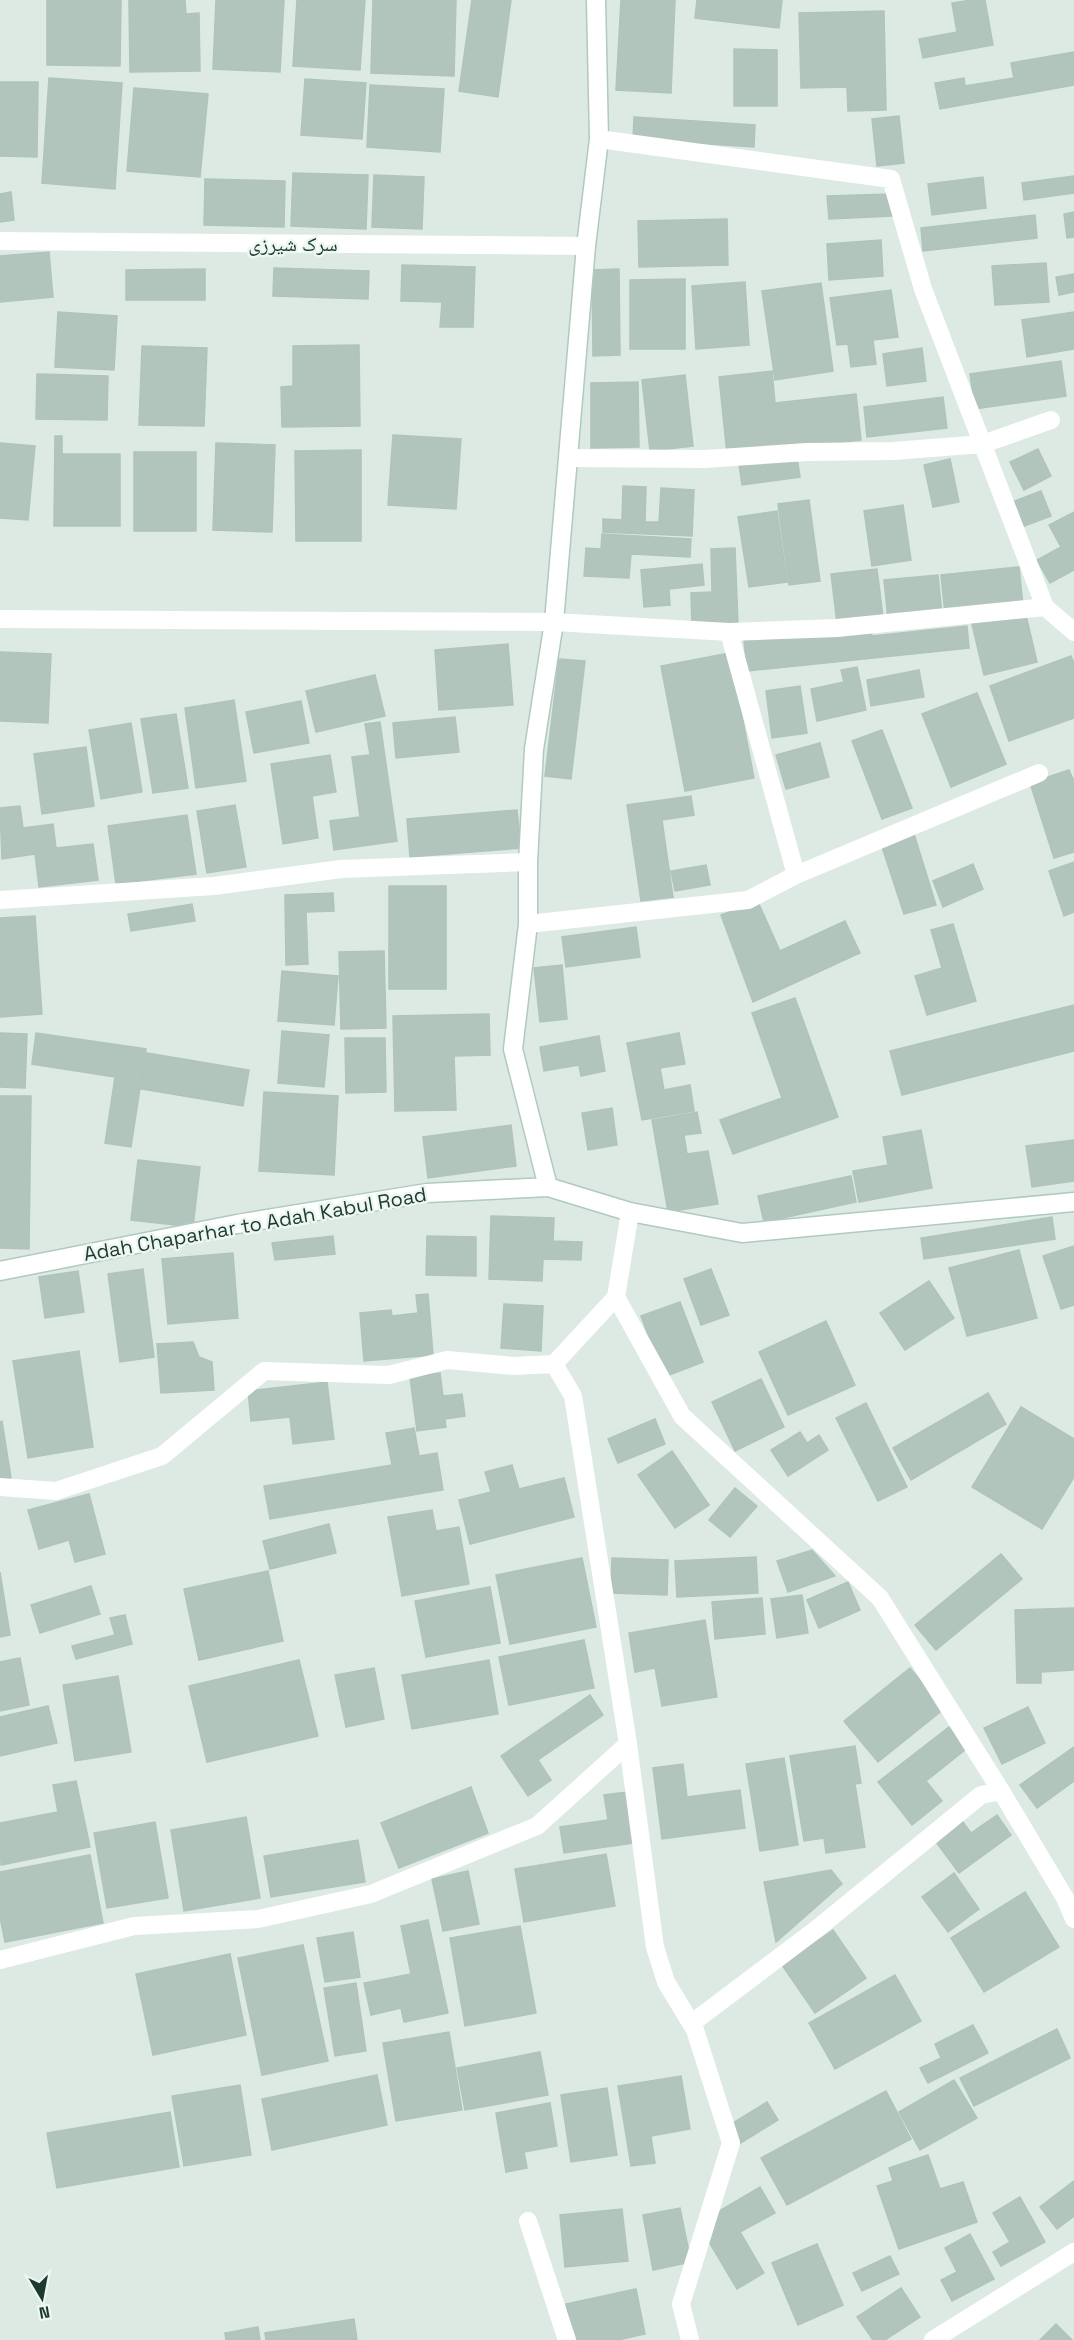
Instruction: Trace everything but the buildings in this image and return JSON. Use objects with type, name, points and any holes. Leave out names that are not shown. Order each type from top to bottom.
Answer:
[{"type":"street","points":[[548,1187],[513,1049],[528,924],[528,862],[534,749],[554,622],[586,246],[599,139],[596,0]]},
{"type":"street","points":[[599,139],[891,179],[923,289],[1045,607],[1074,632]]},
{"type":"street","name":"سرک شیرزی","points":[[0,241],[586,246]]},
{"type":"street","points":[[568,458],[705,459],[807,452],[894,451],[984,444],[1051,420]]},
{"type":"street","points":[[0,619],[554,622],[729,632],[837,628],[1045,607]]},
{"type":"street","points":[[729,632],[796,875]]},
{"type":"street","points":[[528,924],[748,900],[796,875],[1039,773]]},
{"type":"street","points":[[0,900],[214,886],[341,869],[528,862]]},
{"type":"street","name":"Adah Chaparhar to Adah Kabul Road","points":[[0,1272],[237,1224],[427,1192],[548,1187],[630,1212],[742,1233],[1074,1202]]},
{"type":"street","points":[[0,1487],[56,1491],[162,1456],[264,1371],[389,1375],[447,1360],[514,1366],[554,1364],[616,1297],[630,1212]]},
{"type":"street","points":[[616,1297],[682,1416],[880,1598],[1001,1791],[1065,1898],[1074,1919]]},
{"type":"street","points":[[554,1364],[573,1396],[628,1744],[655,1947],[666,1982],[692,2023],[731,2143],[681,2304],[690,2340]]},
{"type":"street","points":[[0,1960],[134,1926],[258,1919],[371,1894],[537,1826],[628,1744]]},
{"type":"street","points":[[692,2023],[818,1928],[981,1795],[1001,1791]]},
{"type":"street","points":[[528,2221],[567,2340]]},
{"type":"street","points":[[933,2340],[1074,2252]]}]
